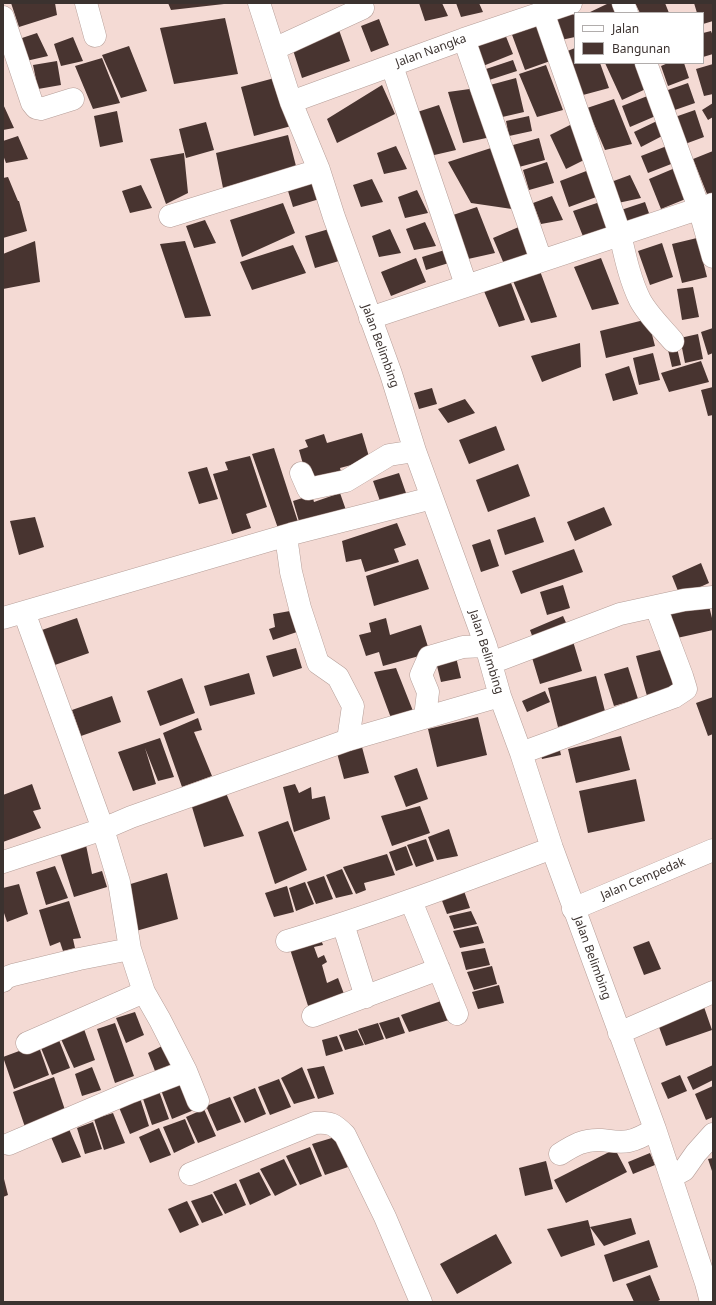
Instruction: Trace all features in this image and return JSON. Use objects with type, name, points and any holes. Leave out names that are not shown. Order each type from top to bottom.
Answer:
[{"type":"street","points":[[86,3],[95,36]]},
{"type":"street","name":"Jalan Belimbing","points":[[259,3],[291,102],[319,170],[334,217],[391,374],[432,498],[488,655],[500,696],[521,753],[573,909],[655,1129],[710,1288]]},
{"type":"street","name":"Jalan Nangka","points":[[291,102],[464,39],[571,3]]},
{"type":"street","points":[[274,49],[363,8]]},
{"type":"street","points":[[542,12],[620,234],[625,256],[640,300],[673,341]]},
{"type":"street","points":[[3,17],[32,103],[36,108],[41,109],[73,99]]},
{"type":"street","points":[[464,39],[541,260]]},
{"type":"street","points":[[646,64],[706,206],[713,257]]},
{"type":"street","points":[[392,66],[466,285]]},
{"type":"street","points":[[170,216],[319,170]]},
{"type":"street","points":[[370,318],[706,206]]},
{"type":"street","points":[[301,473],[308,489],[346,482],[389,455],[416,451]]},
{"type":"street","points":[[3,618],[286,536],[432,498]]},
{"type":"street","points":[[286,536],[291,572],[300,608],[318,663],[338,677],[353,706],[348,740]]},
{"type":"street","points":[[425,717],[428,692],[421,675],[430,657],[463,647],[488,655],[620,614],[684,600],[713,597]]},
{"type":"street","points":[[24,612],[103,829],[119,882],[130,949],[144,992],[186,1071],[198,1101]]},
{"type":"street","points":[[521,753],[674,697],[686,689],[658,616]]},
{"type":"street","points":[[3,862],[103,829],[131,817],[348,740],[500,696]]},
{"type":"street","points":[[287,941],[411,901],[552,848]]},
{"type":"street","name":"Jalan Cempedak","points":[[573,909],[713,850]]},
{"type":"street","points":[[411,901],[457,1014]]},
{"type":"street","points":[[343,924],[366,997]]},
{"type":"street","points":[[3,981],[5,978],[13,975],[79,959],[130,949]]},
{"type":"street","points":[[313,1016],[439,969]]},
{"type":"street","points":[[27,1043],[144,992]]},
{"type":"street","points":[[619,1032],[713,992]]},
{"type":"street","points":[[10,1144],[131,1092],[186,1071]]},
{"type":"street","points":[[190,1174],[315,1123],[328,1122],[345,1134],[385,1217],[421,1302]]},
{"type":"street","points":[[560,1154],[576,1143],[583,1141],[628,1142],[637,1140],[655,1129]]},
{"type":"street","points":[[671,1177],[684,1170],[696,1153],[713,1134]]},
{"type":"building","points":[[11,3],[55,3],[57,15],[19,27]]},
{"type":"building","points":[[168,3],[224,3],[224,4],[171,10]]},
{"type":"building","points":[[419,3],[442,3],[448,16],[425,21]]},
{"type":"building","points":[[456,3],[479,3],[483,12],[461,17]]},
{"type":"building","points":[[612,3],[616,12],[590,12]]},
{"type":"building","points":[[635,3],[665,3],[669,12],[640,12]]},
{"type":"building","points":[[694,3],[713,3],[713,21],[704,24],[704,12],[697,12]]},
{"type":"building","points":[[572,12],[574,15],[574,37],[561,40],[554,19]]},
{"type":"building","points":[[225,18],[238,74],[174,84],[160,28]]},
{"type":"building","points":[[379,19],[389,45],[371,52],[361,26]]},
{"type":"building","points":[[539,21],[553,60],[525,70],[511,32]]},
{"type":"building","points":[[503,29],[513,54],[483,66],[473,40]]},
{"type":"building","points":[[339,30],[350,61],[302,78],[292,47]]},
{"type":"building","points":[[711,31],[713,36],[713,54],[704,57],[704,33]]},
{"type":"building","points":[[37,33],[48,56],[26,61],[19,39]]},
{"type":"building","points":[[73,37],[83,61],[61,66],[54,44]]},
{"type":"building","points":[[129,46],[147,91],[121,98],[102,55]]},
{"type":"building","points":[[574,48],[574,64],[600,64],[609,88],[583,95],[565,52]]},
{"type":"building","points":[[102,58],[120,103],[93,109],[75,66]]},
{"type":"building","points":[[513,60],[517,71],[486,81],[483,70]]},
{"type":"building","points":[[57,61],[61,85],[38,89],[33,65]]},
{"type":"building","points":[[605,64],[636,64],[648,88],[622,100]]},
{"type":"building","points":[[666,64],[684,64],[689,78],[668,86],[661,66]]},
{"type":"building","points":[[713,64],[713,94],[704,96],[696,69]]},
{"type":"building","points":[[546,65],[563,110],[537,117],[519,74]]},
{"type":"building","points":[[282,76],[295,125],[254,136],[241,87]]},
{"type":"building","points":[[516,78],[524,112],[498,118],[490,85]]},
{"type":"building","points":[[688,83],[695,103],[672,111],[665,91]]},
{"type":"building","points":[[382,85],[395,114],[337,143],[327,119]]},
{"type":"building","points":[[477,88],[491,137],[463,143],[448,92]]},
{"type":"building","points":[[650,95],[658,115],[630,127],[622,106]]},
{"type":"building","points":[[614,99],[632,144],[605,150],[587,108]]},
{"type":"building","points":[[713,103],[713,117],[708,120],[702,110]]},
{"type":"building","points":[[3,104],[14,128],[3,130]]},
{"type":"building","points":[[439,105],[456,150],[430,156],[411,114]]},
{"type":"building","points":[[695,110],[704,137],[685,144],[675,117]]},
{"type":"building","points":[[117,111],[123,142],[100,147],[94,116]]},
{"type":"building","points":[[529,116],[532,131],[509,136],[506,121]]},
{"type":"building","points":[[659,120],[666,134],[641,147],[634,132]]},
{"type":"building","points":[[206,122],[214,150],[186,158],[179,129]]},
{"type":"building","points":[[574,123],[590,157],[566,169],[550,135]]},
{"type":"building","points":[[288,135],[296,166],[223,188],[216,153]]},
{"type":"building","points":[[18,136],[28,159],[6,163],[3,155],[3,141]]},
{"type":"building","points":[[539,138],[545,160],[519,167],[513,145]]},
{"type":"building","points":[[672,144],[679,161],[648,173],[641,156]]},
{"type":"building","points":[[396,146],[407,169],[384,174],[377,153]]},
{"type":"building","points":[[491,148],[512,209],[471,203],[448,162]]},
{"type":"building","points":[[713,151],[713,197],[709,199],[693,159]]},
{"type":"building","points":[[184,153],[188,193],[166,204],[150,159]]},
{"type":"building","points":[[547,162],[554,183],[529,190],[523,170]]},
{"type":"building","points":[[675,168],[688,198],[661,209],[649,179]]},
{"type":"building","points":[[589,170],[599,196],[569,207],[560,181]]},
{"type":"building","points":[[630,175],[641,198],[618,203],[611,182]]},
{"type":"building","points":[[8,177],[19,201],[27,231],[3,238],[3,178]]},
{"type":"building","points":[[372,179],[383,202],[361,207],[353,185]]},
{"type":"building","points":[[320,180],[326,197],[293,207],[288,191]]},
{"type":"building","points":[[141,185],[152,208],[130,213],[122,191]]},
{"type":"building","points":[[417,190],[428,213],[405,218],[398,197]]},
{"type":"building","points":[[552,196],[563,220],[541,224],[533,203]]},
{"type":"building","points":[[600,202],[610,229],[584,239],[573,211]]},
{"type":"building","points":[[645,202],[650,216],[626,224],[621,210]]},
{"type":"building","points":[[283,203],[295,233],[242,257],[230,220]]},
{"type":"building","points":[[477,207],[495,253],[468,259],[450,216]]},
{"type":"building","points":[[205,220],[216,243],[194,248],[186,226]]},
{"type":"building","points":[[425,222],[436,246],[414,250],[406,229]]},
{"type":"building","points":[[521,226],[532,252],[504,264],[493,238]]},
{"type":"building","points":[[329,229],[339,261],[315,268],[305,236]]},
{"type":"building","points":[[390,229],[401,253],[379,257],[372,236]]},
{"type":"building","points":[[697,238],[707,277],[682,283],[672,244]]},
{"type":"building","points":[[35,241],[40,282],[3,289],[3,254]]},
{"type":"building","points":[[185,241],[211,316],[185,318],[160,244]]},
{"type":"building","points":[[662,243],[673,277],[650,285],[638,251]]},
{"type":"building","points":[[293,245],[306,273],[252,290],[240,262]]},
{"type":"building","points":[[448,249],[452,262],[426,270],[422,257]]},
{"type":"building","points":[[416,258],[426,282],[391,296],[381,272]]},
{"type":"building","points":[[601,258],[619,304],[592,310],[574,267]]},
{"type":"building","points":[[540,271],[557,317],[531,323],[513,281]]},
{"type":"building","points":[[508,275],[525,320],[499,327],[481,284]]},
{"type":"building","points":[[693,287],[699,317],[682,320],[677,289]]},
{"type":"building","points":[[648,319],[655,346],[606,358],[600,331]]},
{"type":"building","points":[[713,328],[713,353],[708,355],[701,332]]},
{"type":"building","points":[[698,334],[703,359],[685,363],[680,338]]},
{"type":"building","points":[[580,343],[581,367],[542,382],[531,356]]},
{"type":"building","points":[[677,348],[681,365],[672,367],[668,350]]},
{"type":"building","points":[[653,353],[660,380],[639,385],[633,358]]},
{"type":"building","points":[[701,361],[709,382],[669,392],[661,373]]},
{"type":"building","points":[[629,366],[638,394],[613,401],[605,374]]},
{"type":"building","points":[[713,387],[713,415],[708,416],[701,390]]},
{"type":"building","points":[[432,388],[437,404],[419,409],[414,393]]},
{"type":"building","points":[[465,399],[475,413],[448,423],[438,409]]},
{"type":"building","points":[[496,426],[505,450],[469,464],[459,440]]},
{"type":"building","points":[[362,433],[370,460],[340,468],[342,476],[309,485],[299,450],[308,447],[305,440],[324,434],[327,443]]},
{"type":"building","points":[[274,448],[300,528],[280,534],[252,454]]},
{"type":"building","points":[[250,456],[267,507],[246,514],[251,528],[232,534],[213,474],[228,470],[225,462]]},
{"type":"building","points":[[518,464],[530,496],[488,512],[476,480]]},
{"type":"building","points":[[207,467],[218,499],[199,504],[188,472]]},
{"type":"building","points":[[399,473],[406,493],[380,501],[373,481]]},
{"type":"building","points":[[340,493],[347,513],[301,528],[293,501],[312,495],[314,502]]},
{"type":"building","points":[[604,507],[612,525],[575,541],[567,522]]},
{"type":"building","points":[[35,517],[44,547],[19,555],[10,521]]},
{"type":"building","points":[[535,517],[544,542],[505,555],[497,530]]},
{"type":"building","points":[[397,523],[406,545],[394,549],[399,562],[365,572],[361,559],[346,562],[342,541]]},
{"type":"building","points":[[490,539],[499,566],[481,572],[472,545]]},
{"type":"building","points":[[574,549],[583,572],[521,594],[512,571]]},
{"type":"building","points":[[418,559],[429,589],[374,606],[366,576]]},
{"type":"building","points":[[701,563],[709,583],[680,596],[672,576]]},
{"type":"building","points":[[563,585],[570,608],[547,615],[540,592]]},
{"type":"building","points":[[708,602],[713,622],[713,630],[677,638],[670,611]]},
{"type":"building","points":[[290,611],[297,632],[273,640],[269,629],[275,627],[273,614]]},
{"type":"building","points":[[563,616],[568,627],[534,641],[530,630]]},
{"type":"building","points":[[77,618],[89,653],[52,666],[39,631]]},
{"type":"building","points":[[386,618],[390,635],[421,625],[430,653],[383,666],[379,652],[366,656],[359,635],[371,632],[369,623]]},
{"type":"building","points":[[572,638],[582,671],[540,684],[530,651]]},
{"type":"building","points":[[296,648],[302,668],[273,677],[266,656]]},
{"type":"building","points":[[664,649],[675,688],[647,696],[636,656]]},
{"type":"building","points":[[455,653],[461,678],[441,682],[435,658]]},
{"type":"building","points":[[628,667],[638,699],[614,706],[604,674]]},
{"type":"building","points":[[396,668],[413,711],[391,718],[374,672]]},
{"type":"building","points":[[249,673],[255,694],[210,706],[204,686]]},
{"type":"building","points":[[596,676],[606,715],[558,727],[548,688]]},
{"type":"building","points":[[182,678],[195,713],[160,726],[147,691]]},
{"type":"building","points":[[545,691],[550,702],[527,712],[522,701]]},
{"type":"building","points":[[112,696],[121,722],[81,736],[72,710]]},
{"type":"building","points":[[713,697],[713,734],[708,736],[696,703]]},
{"type":"building","points":[[478,717],[487,755],[437,767],[428,729]]},
{"type":"building","points":[[198,718],[202,730],[194,732],[212,776],[182,787],[163,733]]},
{"type":"building","points":[[621,736],[630,770],[576,783],[568,749]]},
{"type":"building","points":[[160,738],[174,777],[158,781],[145,748],[156,784],[133,791],[118,752]]},
{"type":"building","points":[[559,746],[561,755],[542,759],[540,750]]},
{"type":"building","points":[[362,747],[369,773],[344,779],[337,753]]},
{"type":"building","points":[[417,768],[428,799],[406,807],[394,776]]},
{"type":"building","points":[[636,779],[645,821],[588,833],[579,791]]},
{"type":"building","points":[[32,784],[41,809],[33,811],[41,828],[3,842],[3,795]]},
{"type":"building","points":[[295,784],[299,793],[311,787],[312,799],[325,796],[330,819],[294,832],[283,787]]},
{"type":"building","points":[[226,793],[244,836],[204,847],[192,807]]},
{"type":"building","points":[[420,806],[430,833],[392,846],[381,816]]},
{"type":"building","points":[[288,821],[307,870],[275,884],[258,832]]},
{"type":"building","points":[[449,829],[458,856],[437,860],[428,837]]},
{"type":"building","points":[[426,839],[434,861],[416,867],[407,845]]},
{"type":"building","points":[[86,845],[92,874],[102,871],[107,887],[74,897],[60,853]]},
{"type":"building","points":[[406,846],[413,865],[396,871],[389,852]]},
{"type":"building","points":[[387,854],[395,875],[364,883],[366,890],[356,894],[343,867]]},
{"type":"building","points":[[55,866],[68,898],[46,905],[36,872]]},
{"type":"building","points":[[342,869],[353,894],[336,898],[326,875]]},
{"type":"building","points":[[167,873],[178,919],[136,931],[124,886]]},
{"type":"building","points":[[324,876],[333,899],[316,904],[307,882]]},
{"type":"building","points":[[305,882],[314,904],[296,911],[289,888]]},
{"type":"building","points":[[19,884],[28,914],[7,922],[3,910],[3,888]]},
{"type":"building","points":[[287,886],[294,912],[274,917],[265,893]]},
{"type":"building","points":[[464,891],[470,908],[447,914],[441,898]]},
{"type":"building","points":[[69,901],[81,938],[73,939],[75,948],[63,951],[60,942],[50,946],[39,910]]},
{"type":"building","points":[[471,911],[477,924],[454,929],[449,916]]},
{"type":"building","points":[[478,926],[484,943],[460,948],[453,931]]},
{"type":"building","points":[[319,934],[323,945],[314,947],[318,958],[324,955],[327,962],[322,965],[327,983],[338,978],[344,994],[309,1009],[289,946]]},
{"type":"building","points":[[649,941],[661,969],[644,975],[633,947]]},
{"type":"building","points":[[485,948],[490,965],[466,970],[461,952]]},
{"type":"building","points":[[492,966],[497,984],[474,990],[467,972]]},
{"type":"building","points":[[499,985],[504,1003],[478,1009],[472,992]]},
{"type":"building","points":[[441,1001],[449,1020],[409,1032],[401,1015]]},
{"type":"building","points":[[703,1004],[712,1030],[666,1046],[656,1019]]},
{"type":"building","points":[[135,1012],[144,1035],[126,1043],[116,1018]]},
{"type":"building","points":[[399,1017],[405,1033],[386,1039],[379,1023]]},
{"type":"building","points":[[115,1023],[134,1076],[115,1083],[97,1029]]},
{"type":"building","points":[[378,1023],[384,1039],[365,1045],[358,1029]]},
{"type":"building","points":[[84,1029],[95,1060],[74,1068],[61,1039]]},
{"type":"building","points":[[357,1030],[364,1045],[345,1050],[339,1035]]},
{"type":"building","points":[[57,1035],[70,1068],[52,1075],[39,1043]]},
{"type":"building","points":[[337,1036],[343,1051],[326,1056],[322,1040]]},
{"type":"building","points":[[168,1043],[176,1063],[155,1071],[148,1053]]},
{"type":"building","points":[[38,1044],[49,1075],[14,1089],[3,1057]]},
{"type":"building","points":[[713,1065],[713,1080],[693,1090],[687,1077]]},
{"type":"building","points":[[324,1066],[334,1094],[318,1099],[307,1069]]},
{"type":"building","points":[[92,1067],[101,1090],[82,1096],[75,1074]]},
{"type":"building","points":[[302,1067],[315,1098],[294,1104],[281,1078]]},
{"type":"building","points":[[680,1075],[687,1091],[668,1099],[661,1083]]},
{"type":"building","points":[[54,1077],[66,1113],[25,1127],[13,1092]]},
{"type":"building","points":[[279,1079],[291,1107],[270,1115],[258,1087]]},
{"type":"building","points":[[181,1081],[194,1110],[172,1119],[161,1090]]},
{"type":"building","points":[[713,1086],[713,1117],[706,1120],[695,1094]]},
{"type":"building","points":[[255,1088],[266,1114],[245,1123],[233,1097]]},
{"type":"building","points":[[159,1091],[169,1119],[152,1125],[142,1096]]},
{"type":"building","points":[[230,1097],[241,1122],[217,1131],[206,1106]]},
{"type":"building","points":[[140,1098],[149,1126],[130,1134],[118,1105]]},
{"type":"building","points":[[204,1109],[216,1136],[198,1143],[186,1117]]},
{"type":"building","points":[[113,1113],[125,1143],[104,1150],[94,1119]]},
{"type":"building","points":[[185,1119],[195,1143],[174,1153],[163,1127]]},
{"type":"building","points":[[93,1122],[102,1149],[85,1154],[77,1128]]},
{"type":"building","points":[[159,1128],[171,1155],[150,1163],[139,1137]]},
{"type":"building","points":[[69,1129],[81,1157],[62,1163],[51,1137]]},
{"type":"building","points":[[335,1137],[348,1167],[325,1175],[312,1144]]},
{"type":"building","points":[[310,1147],[322,1176],[300,1185],[286,1156]]},
{"type":"building","points":[[615,1149],[627,1172],[566,1203],[554,1180]]},
{"type":"building","points":[[650,1153],[655,1165],[633,1174],[628,1162]]},
{"type":"building","points":[[713,1158],[713,1174],[708,1159]]},
{"type":"building","points":[[284,1159],[297,1185],[275,1196],[260,1169]]},
{"type":"building","points":[[546,1161],[553,1189],[525,1196],[519,1168]]},
{"type":"building","points":[[259,1172],[271,1195],[250,1205],[239,1180]]},
{"type":"building","points":[[4,1179],[8,1195],[3,1197],[3,1180]]},
{"type":"building","points":[[236,1183],[246,1205],[225,1214],[213,1192]]},
{"type":"building","points":[[212,1194],[223,1215],[202,1223],[191,1201]]},
{"type":"building","points":[[187,1201],[199,1225],[180,1233],[168,1209]]},
{"type":"building","points":[[631,1218],[636,1234],[604,1246],[590,1227]]},
{"type":"building","points":[[588,1220],[595,1245],[561,1257],[547,1229]]},
{"type":"building","points":[[496,1234],[512,1263],[457,1294],[440,1264]]},
{"type":"building","points":[[649,1240],[658,1267],[613,1282],[604,1255]]},
{"type":"building","points":[[650,1275],[660,1300],[656,1302],[634,1302],[626,1284]]}]
